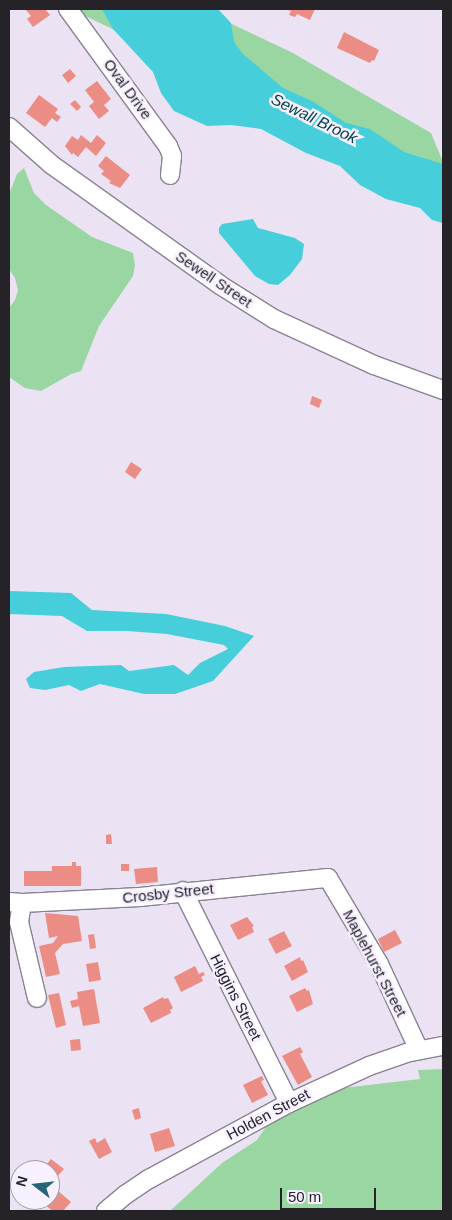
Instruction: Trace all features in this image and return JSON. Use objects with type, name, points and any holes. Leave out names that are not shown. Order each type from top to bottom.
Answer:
[{"type":"street","name":"Oval Drive","points":[[68,9],[160,134],[172,156],[170,175]]},
{"type":"street","name":"Sewell Street","points":[[9,127],[59,170],[220,285],[274,319],[374,365],[443,390]]},
{"type":"street","name":"Crosby Street","points":[[15,903],[140,897],[183,891],[328,878]]},
{"type":"street","name":"Maplehurst Street","points":[[328,878],[379,964],[419,1050]]},
{"type":"street","name":"Higgins Street","points":[[183,891],[289,1102]]},
{"type":"street","points":[[15,903],[37,998]]},
{"type":"street","name":"Holden Street","points":[[106,1211],[149,1179],[289,1102],[353,1072],[419,1050],[443,1046]]},
{"type":"green space","points":[[71,9],[200,9],[291,52],[431,133],[443,162],[443,182],[201,72]]},
{"type":"green space","points":[[24,168],[34,193],[46,205],[92,237],[133,253],[135,265],[133,276],[99,326],[81,371],[71,374],[41,391],[25,388],[9,377],[9,308],[15,300],[18,290],[15,278],[9,269],[9,194],[17,174]]},
{"type":"green space","points":[[443,1069],[443,1211],[170,1211],[222,1163],[257,1140],[267,1125],[293,1111],[343,1088],[420,1079],[418,1070]]},
{"type":"water","name":"Sewall Brook","points":[[102,9],[218,9],[231,23],[234,42],[243,54],[283,88],[314,102],[346,123],[370,129],[404,152],[443,164],[443,223],[432,220],[420,208],[386,199],[360,185],[340,166],[306,153],[261,129],[231,125],[207,126],[174,111],[161,93],[153,72],[113,29]]},
{"type":"water","points":[[253,219],[258,228],[295,238],[304,244],[302,259],[290,275],[278,285],[269,284],[255,276],[219,233],[219,228],[222,224]]},
{"type":"water","points":[[9,591],[71,593],[92,610],[166,614],[225,626],[254,636],[213,681],[175,694],[144,694],[100,684],[81,691],[69,685],[45,690],[30,688],[26,679],[34,672],[64,667],[121,665],[129,671],[174,665],[188,675],[200,663],[228,649],[224,645],[167,634],[87,631],[62,616],[9,614]]},
{"type":"building","points":[[25,9],[45,9],[50,15],[33,27],[27,19],[31,16]]},
{"type":"building","points":[[285,9],[315,9],[310,20],[297,14],[295,17],[289,15],[291,11]]},
{"type":"building","points":[[344,32],[379,50],[374,61],[372,60],[370,63],[337,48]]},
{"type":"building","points":[[70,69],[76,76],[68,83],[62,75]]},
{"type":"building","points":[[97,81],[111,99],[104,105],[109,111],[99,119],[89,106],[94,102],[85,90]]},
{"type":"building","points":[[39,95],[58,109],[55,113],[61,117],[57,122],[52,118],[45,127],[26,113]]},
{"type":"building","points":[[75,100],[81,107],[77,111],[70,104]]},
{"type":"building","points":[[81,135],[91,143],[97,135],[106,143],[96,156],[86,147],[78,157],[73,153],[72,155],[65,146],[72,136],[78,140]]},
{"type":"building","points":[[106,156],[130,175],[120,188],[109,183],[111,181],[101,174],[104,171],[98,166]]},
{"type":"building","points":[[312,396],[322,400],[319,408],[310,404]]},
{"type":"building","points":[[131,462],[142,469],[135,479],[125,472]]},
{"type":"building","points":[[111,834],[112,844],[106,844],[106,835]]},
{"type":"building","points":[[72,862],[76,862],[76,866],[81,866],[81,886],[24,886],[24,871],[52,871],[52,866],[72,866]]},
{"type":"building","points":[[121,864],[129,864],[129,871],[121,871]]},
{"type":"building","points":[[157,867],[158,882],[136,884],[134,869]]},
{"type":"building","points":[[45,913],[78,916],[82,941],[63,944],[55,953],[60,974],[46,977],[39,946],[53,943],[58,936],[49,938]]},
{"type":"building","points":[[247,917],[254,926],[252,927],[254,932],[238,940],[230,925]]},
{"type":"building","points":[[395,930],[402,943],[384,952],[378,939]]},
{"type":"building","points":[[284,931],[292,946],[276,954],[268,939]]},
{"type":"building","points":[[94,934],[96,948],[90,949],[88,935]]},
{"type":"building","points":[[300,957],[308,972],[292,981],[284,966]]},
{"type":"building","points":[[98,962],[101,980],[89,982],[86,964]]},
{"type":"building","points":[[195,966],[199,974],[203,972],[205,975],[201,977],[203,981],[181,992],[174,977]]},
{"type":"building","points":[[305,988],[307,991],[309,990],[313,1004],[297,1012],[289,996]]},
{"type":"building","points":[[94,989],[100,1023],[83,1026],[79,1006],[72,1008],[70,1001],[78,999],[77,992]]},
{"type":"building","points":[[59,993],[66,1025],[56,1028],[48,995]]},
{"type":"building","points":[[163,997],[164,999],[168,998],[173,1008],[170,1010],[171,1013],[151,1023],[143,1008]]},
{"type":"building","points":[[80,1039],[81,1050],[71,1051],[70,1040]]},
{"type":"building","points":[[300,1047],[303,1052],[300,1054],[312,1077],[298,1085],[282,1056]]},
{"type":"building","points":[[262,1076],[264,1080],[261,1081],[268,1095],[252,1103],[243,1085]]},
{"type":"building","points":[[139,1108],[141,1118],[135,1120],[132,1110]]},
{"type":"building","points":[[169,1128],[175,1146],[155,1152],[150,1134]]},
{"type":"building","points":[[95,1138],[97,1143],[105,1138],[112,1152],[99,1159],[89,1141]]},
{"type":"building","points":[[60,1193],[71,1202],[63,1211],[52,1211],[60,1210]]}]
